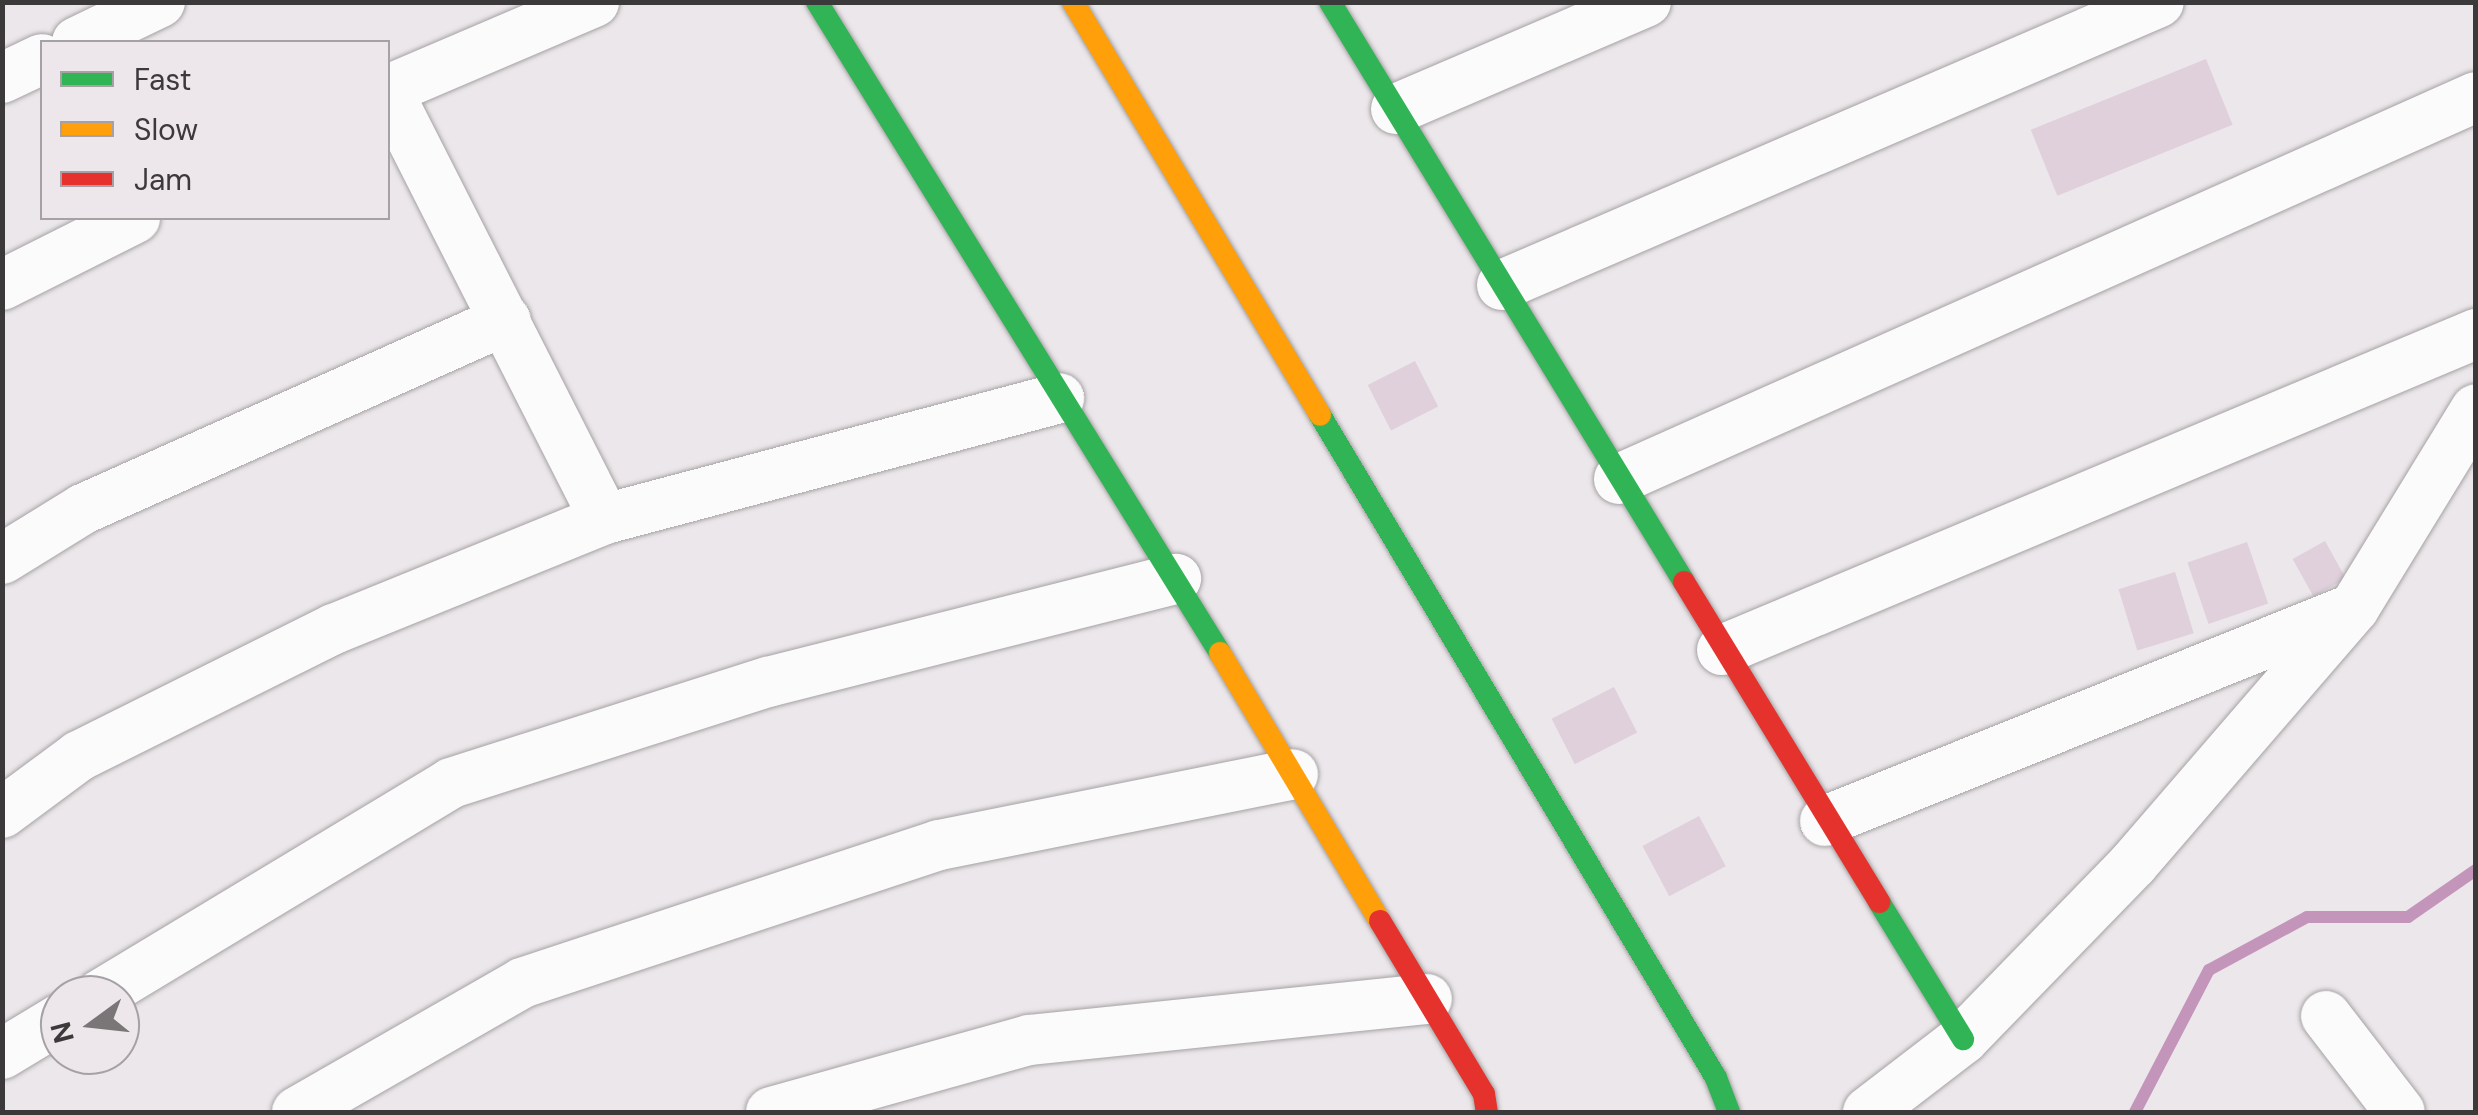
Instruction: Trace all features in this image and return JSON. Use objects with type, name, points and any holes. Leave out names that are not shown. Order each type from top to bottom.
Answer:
[{"type":"street","points":[[81,40],[160,2]]},
{"type":"street","points":[[390,90],[594,2]]},
{"type":"street","points":[[817,2],[1176,579],[1427,999],[1487,1112]]},
{"type":"street","points":[[1074,2],[1716,1078],[1729,1112]]},
{"type":"street","points":[[1330,2],[1825,822],[1963,1040]]},
{"type":"street","points":[[1396,109],[1646,2]]},
{"type":"street","points":[[1502,285],[2159,2]]},
{"type":"street","points":[[2,78],[40,60]]},
{"type":"street","points":[[390,95],[604,519]]},
{"type":"street","points":[[1618,479],[2476,97]]},
{"type":"street","points":[[2,286],[131,220]]},
{"type":"street","points":[[2,559],[83,509],[506,320]]},
{"type":"street","points":[[1722,650],[2476,334]]},
{"type":"street","points":[[2,813],[79,756],[334,629],[604,519],[1060,398]]},
{"type":"street","points":[[1868,1112],[1963,1040],[2134,863],[2354,608],[2476,410]]},
{"type":"street","points":[[133,975],[451,783],[768,682],[1176,579]]},
{"type":"street","points":[[1825,822],[2354,608]]},
{"type":"street","points":[[297,1112],[522,984],[939,845],[1293,774]]},
{"type":"street","points":[[770,1112],[1029,1040],[1427,999]]},
{"type":"street","points":[[2326,1016],[2400,1112]]},
{"type":"street","points":[[2,1054],[40,1032]]},
{"type":"building","points":[[2206,59],[2233,125],[2057,196],[2031,130]]},
{"type":"building","points":[[1415,361],[1438,406],[1391,431],[1368,385]]},
{"type":"building","points":[[2325,541],[2346,579],[2313,597],[2293,559]]},
{"type":"building","points":[[2247,542],[2268,603],[2209,624],[2187,563]]},
{"type":"building","points":[[2175,572],[2194,633],[2137,650],[2119,589]]},
{"type":"building","points":[[1614,687],[1637,732],[1575,764],[1552,719]]},
{"type":"building","points":[[1699,816],[1726,866],[1669,896],[1642,846]]},
{"type":"waterway","points":[[2135,1112],[2209,970],[2307,917],[2408,917],[2476,870]]},
{"type":"traffic: fast","points":[[817,2],[1220,653]]},
{"type":"traffic: fast","points":[[1330,2],[1684,582]]},
{"type":"traffic: fast","points":[[1320,415],[1716,1078],[1729,1112]]},
{"type":"traffic: fast","points":[[1879,902],[1963,1039]]},
{"type":"traffic: slow","points":[[1073,2],[1320,415]]},
{"type":"traffic: slow","points":[[1220,653],[1380,921]]},
{"type":"traffic: jam","points":[[1684,582],[1879,902]]},
{"type":"traffic: jam","points":[[1380,921],[1484,1094],[1487,1112]]}]
